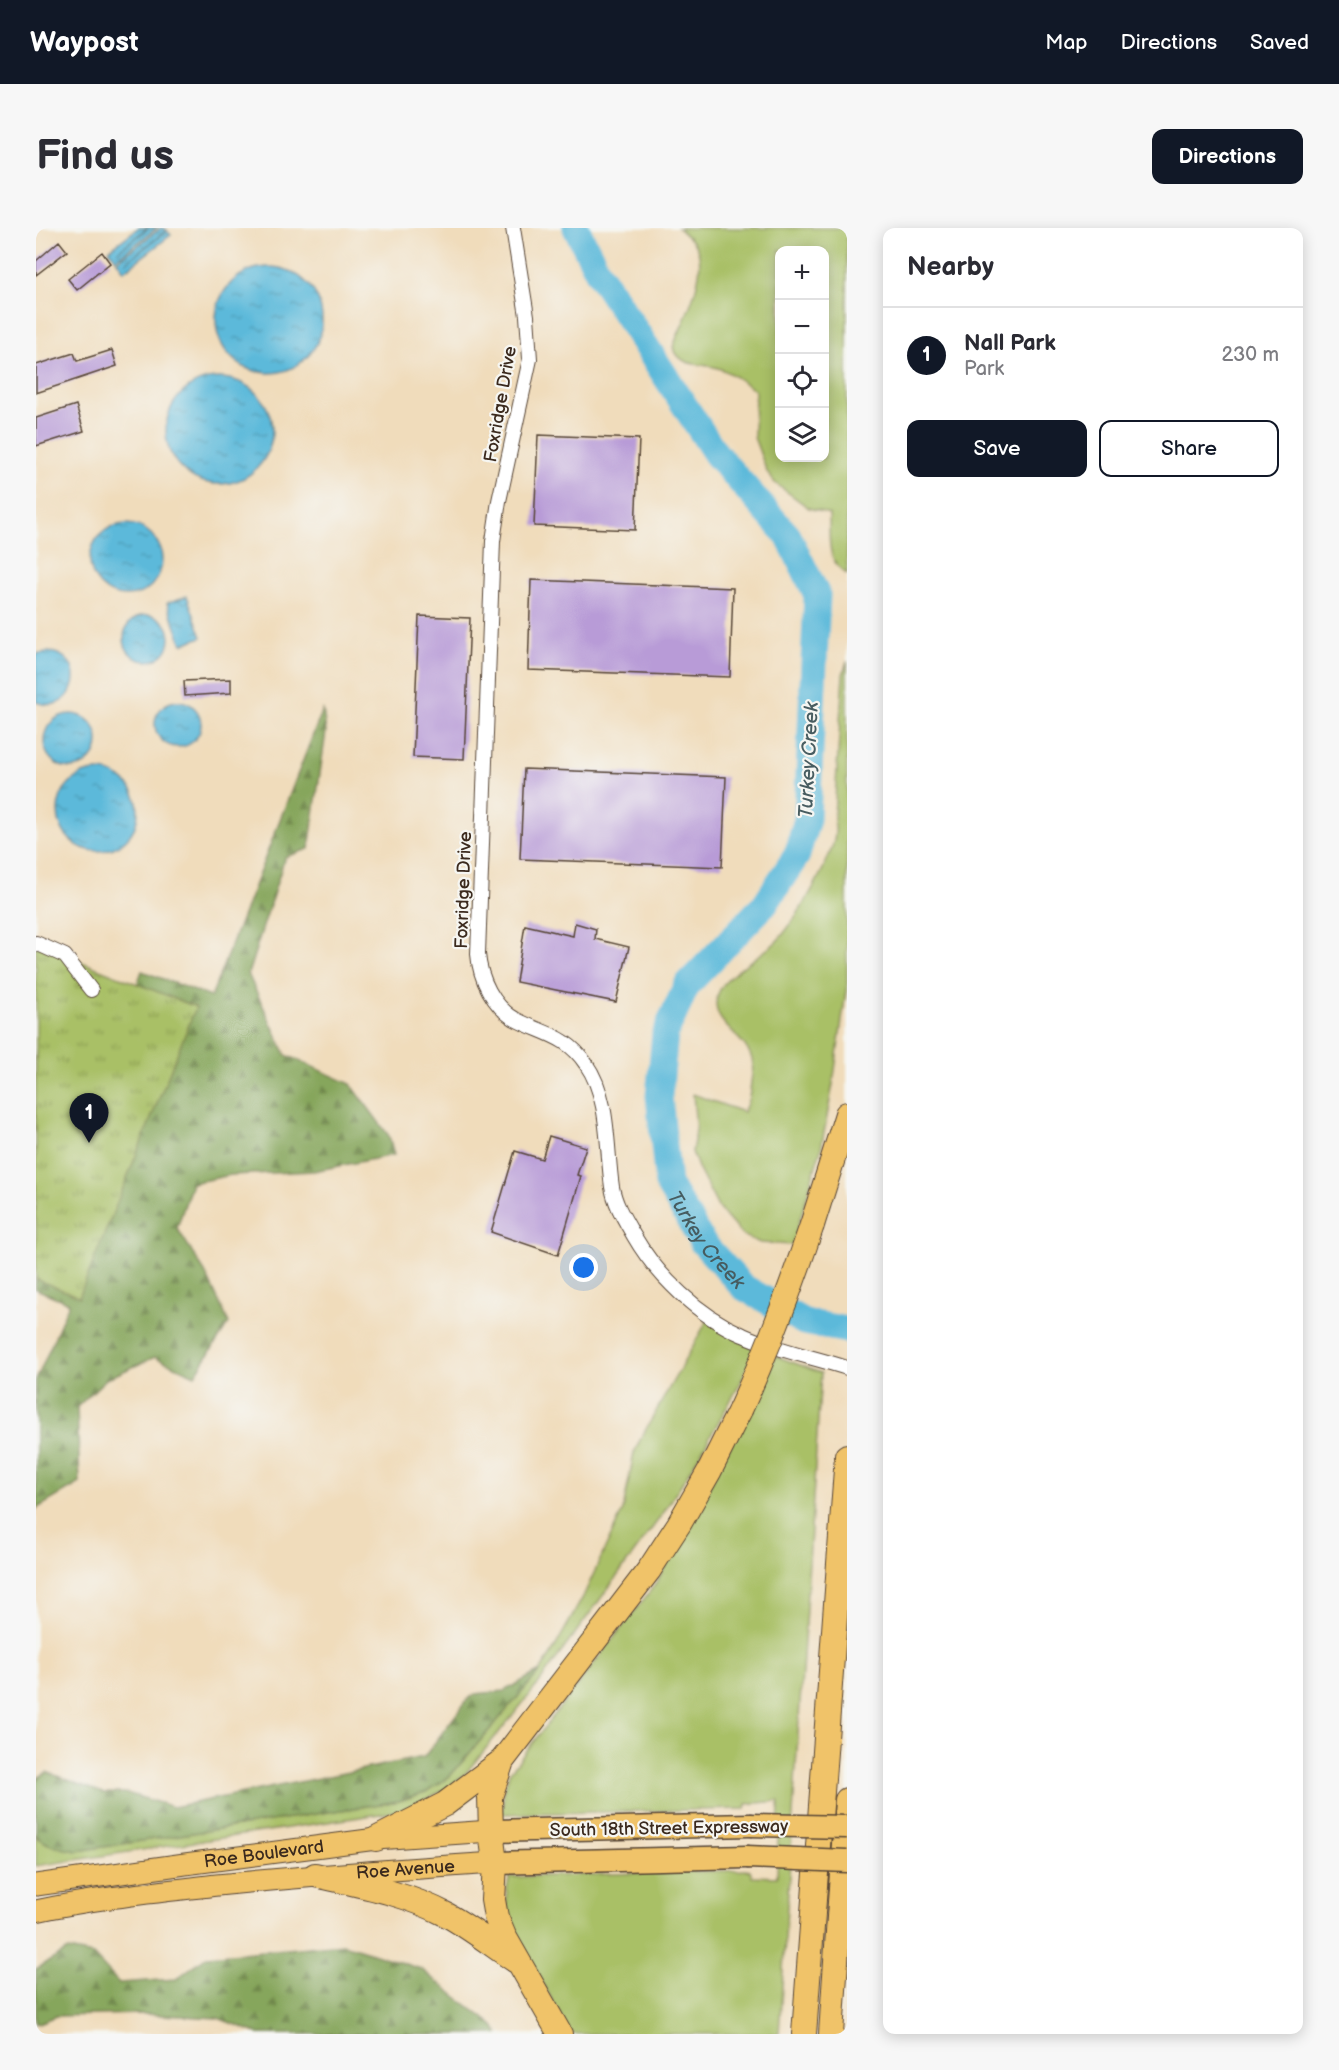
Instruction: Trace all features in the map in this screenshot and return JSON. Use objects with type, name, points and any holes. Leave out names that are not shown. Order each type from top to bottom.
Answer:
[{"type":"highway","points":[[376,1839],[445,1804],[502,1761],[649,1570],[679,1524],[710,1470],[740,1410],[785,1306],[847,1114]]},
{"type":"highway","points":[[804,2034],[847,1456]]},
{"type":"highway","points":[[502,1761],[490,1797],[490,1831],[495,1863],[493,1900],[496,1917],[504,1936],[560,2034]]},
{"type":"highway","points":[[831,2034],[847,1800]]},
{"type":"highway","name":"South 18th Street Expressway","points":[[490,1831],[750,1825],[847,1827]]},
{"type":"highway","name":"South 18th Street Expressway","points":[[495,1863],[747,1857],[847,1861]]},
{"type":"highway","points":[[315,1875],[389,1892],[422,1904],[448,1916],[520,1964]]},
{"type":"main road","name":"Roe Boulevard","points":[[36,1886],[376,1839],[490,1831]]},
{"type":"main road","name":"Roe Avenue","points":[[315,1875],[495,1863]]},
{"type":"main road","name":"Roe Boulevard","points":[[36,1911],[70,1904],[175,1890],[315,1875]]},
{"type":"street","name":"Foxridge Drive","points":[[513,228],[527,316],[530,359],[499,501],[493,541],[478,954],[481,973],[489,992],[508,1014],[566,1042],[582,1058],[592,1073],[602,1100],[614,1197],[640,1247],[656,1269],[712,1318],[733,1331],[847,1368]]},
{"type":"street","points":[[36,943],[65,956],[91,990]]},
{"type":"green space","points":[[678,228],[847,228],[847,574],[840,569],[832,555],[829,539],[829,514],[809,508],[775,483],[767,472],[754,437],[755,390],[723,370],[686,362],[676,354],[673,347],[693,298],[699,272],[700,260],[696,246]]},
{"type":"green space","points":[[847,661],[847,984],[833,1084],[821,1149],[792,1245],[760,1243],[742,1235],[719,1209],[699,1170],[692,1152],[696,1129],[693,1094],[743,1112],[747,1105],[752,1059],[742,1042],[722,1021],[716,1004],[718,994],[728,979],[769,948],[784,933],[812,891],[833,845],[843,675]]},
{"type":"green space","points":[[323,709],[326,732],[309,849],[285,857],[248,974],[286,1055],[351,1084],[389,1136],[394,1155],[314,1171],[231,1175],[192,1183],[177,1228],[205,1272],[229,1323],[195,1375],[155,1357],[106,1379],[77,1407],[80,1483],[36,1509],[36,1381],[69,1303],[36,1289],[36,1051],[119,1035],[142,971],[211,997]]},
{"type":"green space","points":[[36,944],[196,1007],[79,1297],[36,1279]]},
{"type":"green space","points":[[707,1321],[755,1348],[740,1384],[664,1512],[536,1687],[465,1774],[445,1790],[400,1811],[36,1866],[36,1834],[38,1838],[77,1851],[399,1801],[428,1791],[450,1776],[540,1671],[550,1656],[583,1597],[623,1510],[634,1453],[641,1438]]},
{"type":"green space","points":[[776,1356],[821,1373],[779,2034],[570,2034],[511,1923],[506,1900],[510,1877],[750,1870],[752,1876],[777,1877],[779,1801],[746,1804],[745,1809],[502,1814],[509,1773],[654,1586],[679,1544]]},
{"type":"green space","points":[[540,1671],[450,1776],[428,1791],[399,1801],[77,1851],[44,1842],[36,1834],[36,1779],[47,1772],[103,1793],[127,1793],[173,1807],[424,1757],[467,1700],[475,1694],[504,1691]]},
{"type":"green space","points":[[344,1944],[421,1969],[494,2026],[499,2034],[259,2034],[218,2018],[143,2014],[56,2016],[36,2024],[36,1969],[68,1950],[93,1955],[119,1983],[176,1979],[207,1956]]},
{"type":"water","points":[[138,228],[147,228],[117,252],[149,228],[157,228],[116,259],[109,250]]},
{"type":"water","points":[[161,228],[167,230],[125,263],[167,231],[171,235],[124,271],[117,261]]},
{"type":"water","points":[[269,267],[289,271],[307,282],[318,300],[322,320],[318,340],[307,358],[289,369],[269,373],[249,369],[231,358],[220,340],[216,320],[220,300],[231,282],[249,271]]},
{"type":"water","points":[[219,378],[239,382],[257,393],[268,411],[272,431],[268,451],[257,469],[239,480],[219,484],[199,480],[181,469],[170,451],[166,431],[170,411],[181,393],[199,382]]},
{"type":"water","points":[[133,524],[152,534],[160,546],[162,560],[160,574],[152,586],[140,594],[119,596],[100,586],[92,574],[90,553],[100,534],[112,526]]},
{"type":"water","points":[[187,596],[202,637],[182,644],[167,603]]},
{"type":"water","points":[[152,615],[164,621],[169,629],[169,647],[164,655],[156,660],[142,661],[134,658],[127,651],[124,633],[127,625],[134,618]]},
{"type":"water","points":[[47,652],[61,655],[69,662],[73,672],[73,683],[69,693],[61,701],[50,704],[36,702],[36,654]]},
{"type":"water","points":[[183,701],[195,707],[200,715],[200,733],[195,741],[187,746],[173,747],[161,741],[156,733],[155,719],[161,707],[169,702]]},
{"type":"water","points":[[71,714],[81,716],[90,722],[96,731],[98,741],[96,751],[90,760],[81,766],[71,768],[61,766],[52,760],[46,751],[44,741],[46,731],[52,722],[61,716]]},
{"type":"water","points":[[98,771],[113,774],[126,783],[135,796],[138,811],[135,826],[126,839],[113,848],[98,851],[83,848],[70,839],[61,826],[58,811],[61,796],[70,783],[83,774]]},
{"type":"building","points":[[59,241],[67,251],[36,275],[36,261]]},
{"type":"building","points":[[102,252],[110,263],[77,290],[68,279]]},
{"type":"building","points":[[112,350],[117,366],[36,393],[36,365],[74,353],[77,361]]},
{"type":"building","points":[[76,405],[84,431],[36,446],[36,418]]},
{"type":"building","points":[[538,435],[639,439],[635,530],[534,526]]},
{"type":"building","points":[[531,580],[733,588],[730,677],[528,670]]},
{"type":"building","points":[[419,616],[470,618],[464,759],[413,757]]},
{"type":"building","points":[[231,679],[231,693],[185,696],[184,681]]},
{"type":"building","points":[[524,769],[726,777],[722,867],[520,859]]},
{"type":"building","points":[[575,923],[596,929],[595,939],[629,947],[616,1002],[516,982],[525,925],[573,936]]},
{"type":"building","points":[[549,1136],[586,1147],[577,1175],[581,1176],[558,1255],[491,1232],[515,1151],[542,1159]]},
{"type":"waterway","name":"Turkey Creek","points":[[576,228],[599,274],[716,454],[788,536],[817,595],[807,819],[797,855],[765,904],[687,985],[665,1034],[659,1096],[668,1184],[703,1243],[743,1287],[804,1322],[847,1330]]},
{"type":"place","name":"Nall Park","points":[[89,1143]]}]
